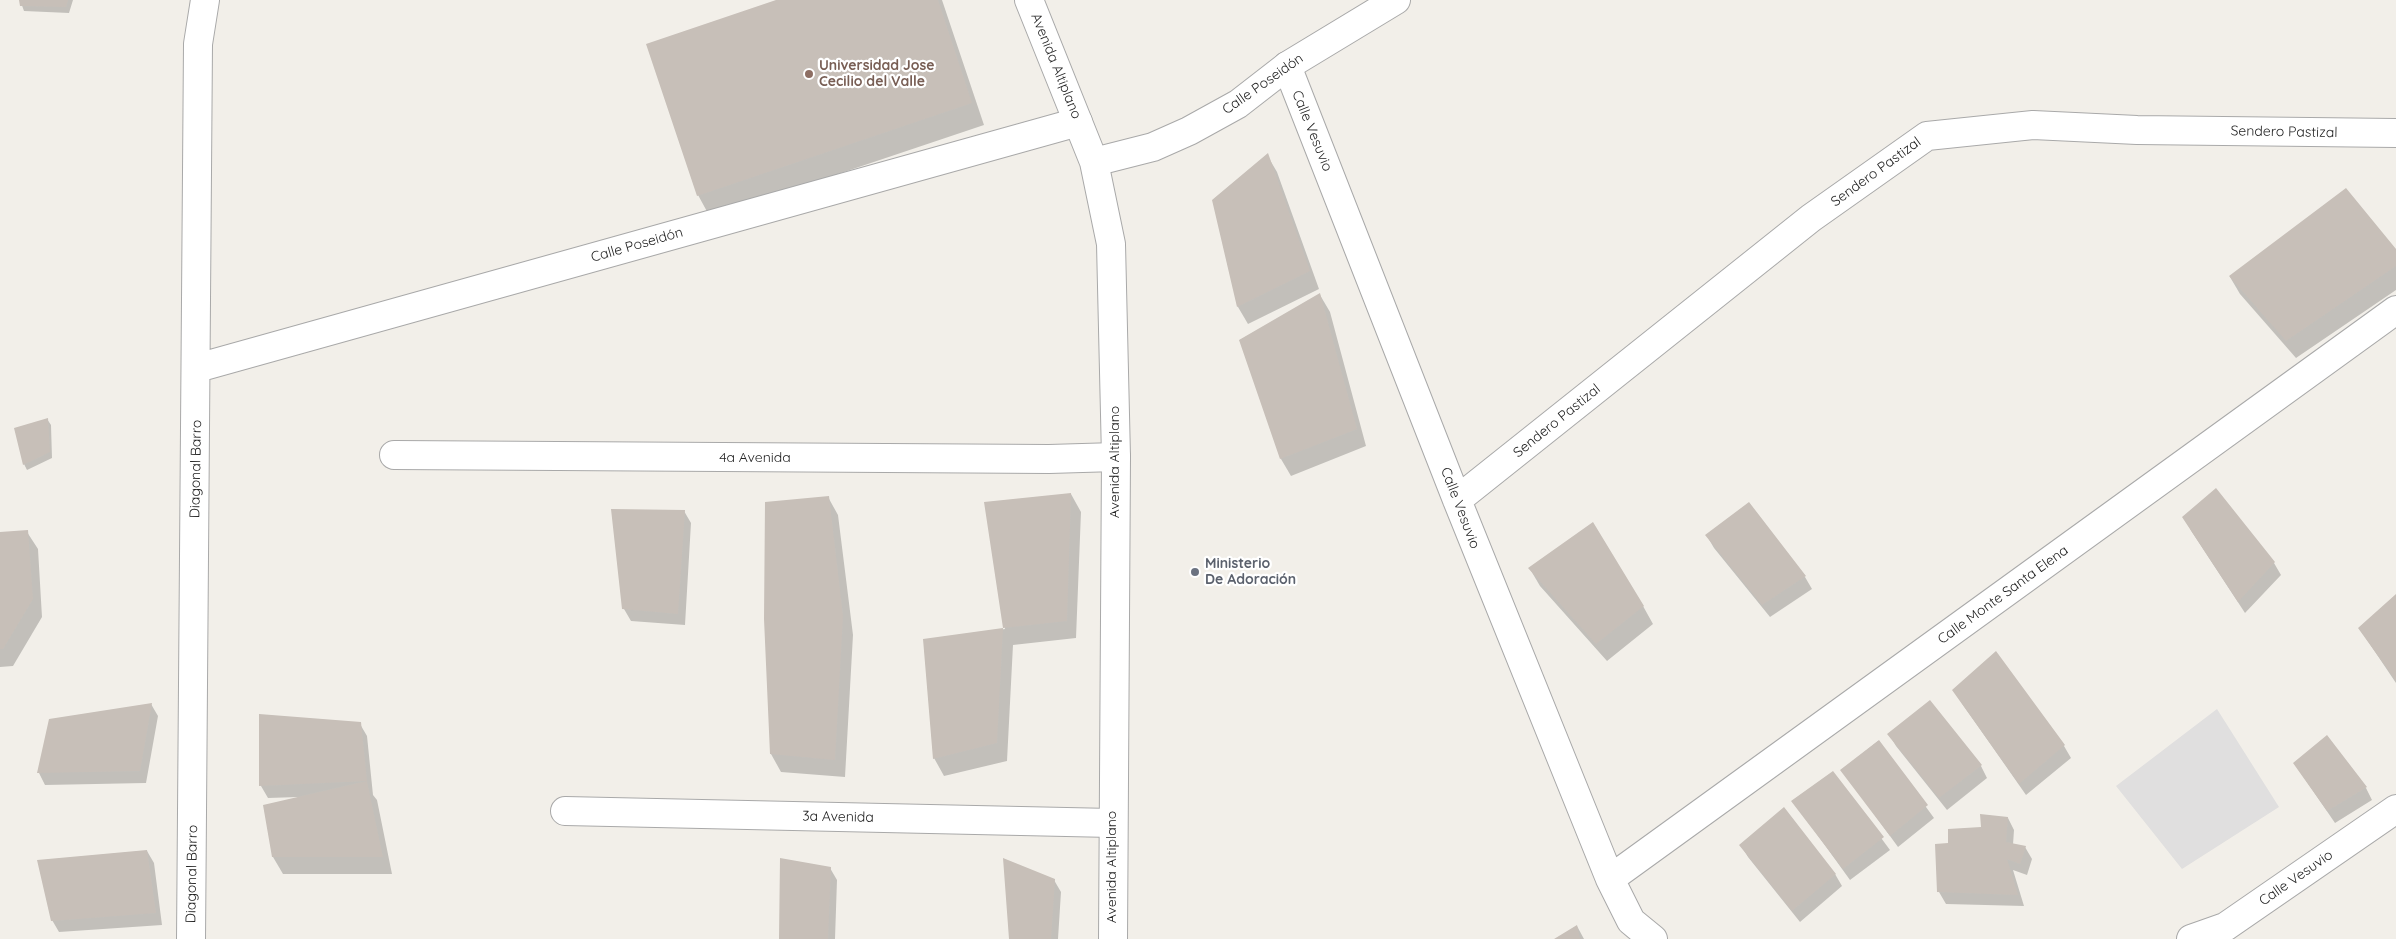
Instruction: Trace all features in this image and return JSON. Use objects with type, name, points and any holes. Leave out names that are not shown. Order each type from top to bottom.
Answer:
[{"type":"street","name":"Diagonal Barro","points":[[191,939],[198,44],[205,0]]},
{"type":"street","name":"Avenida Altiplano","points":[[1029,0],[1094,162],[1111,244],[1116,457],[1112,823],[1113,939]]},
{"type":"street","name":"Calle Poseidón","points":[[1094,162],[1153,147],[1189,131],[1238,104],[1286,66],[1396,0]]},
{"type":"street","name":"Calle Vesuvio","points":[[1286,66],[1457,500],[1610,879],[1631,921],[1653,939]]},
{"type":"street","name":"Calle Poseidón","points":[[196,368],[1078,122]]},
{"type":"street","name":"Sendero Pastizal","points":[[1457,500],[1811,218],[1927,136],[2033,125],[2137,130],[2396,133]]},
{"type":"street","name":"Calle Monte Santa Elena","points":[[1610,879],[2396,310]]},
{"type":"street","name":"4a Avenida","points":[[394,455],[1049,459],[1116,457]]},
{"type":"street","name":"Calle Vesuvio","points":[[2191,939],[2225,927],[2396,809]]},
{"type":"street","name":"3a Avenida","points":[[565,811],[1112,823]]},
{"type":"shaded area","points":[[2217,709],[2279,807],[2182,869],[2116,786]]},
{"type":"building","points":[[19,0],[68,0],[66,7],[20,6]]},
{"type":"building","name":"Universidad Jose Cecilio del Valle","points":[[776,0],[938,0],[972,103],[697,196],[646,44]]},
{"type":"building","points":[[1268,153],[1310,271],[1237,307],[1212,200]]},
{"type":"building","points":[[2346,188],[2396,249],[2396,266],[2286,341],[2229,276]]},
{"type":"building","points":[[1320,293],[1357,429],[1280,459],[1239,340]]},
{"type":"building","points":[[48,418],[50,452],[23,465],[14,428]]},
{"type":"building","points":[[2216,488],[2275,562],[2238,602],[2182,517]]},
{"type":"building","points":[[1071,493],[1067,621],[1003,628],[984,502]]},
{"type":"building","points":[[829,496],[843,616],[835,760],[770,754],[764,619],[765,502]]},
{"type":"building","points":[[1749,502],[1806,576],[1762,605],[1705,535]]},
{"type":"building","points":[[611,509],[685,510],[678,614],[622,609]]},
{"type":"building","points":[[1593,522],[1644,606],[1596,644],[1528,568]]},
{"type":"building","points":[[28,530],[33,599],[3,649],[0,649],[0,532]]},
{"type":"building","points":[[2396,594],[2396,681],[2358,628]]},
{"type":"building","points":[[1003,628],[997,743],[933,759],[923,639]]},
{"type":"building","points":[[1996,651],[2065,745],[2019,784],[1952,690]]},
{"type":"building","points":[[1930,700],[1982,765],[1939,798],[1887,734]]},
{"type":"building","points":[[152,703],[140,771],[37,773],[49,719]]},
{"type":"building","points":[[259,714],[361,722],[367,781],[259,786]]},
{"type":"building","points":[[2327,735],[2367,787],[2327,811],[2293,763]]},
{"type":"building","points":[[1879,740],[1928,805],[1890,836],[1840,770]]},
{"type":"building","points":[[1833,771],[1884,837],[1843,869],[1791,801]]},
{"type":"building","points":[[367,781],[383,857],[272,857],[263,805]]},
{"type":"building","points":[[1784,807],[1836,874],[1792,911],[1739,845]]},
{"type":"building","points":[[1980,814],[2008,817],[2006,842],[2026,846],[2020,864],[2007,859],[2018,895],[1937,892],[1935,844],[1948,843],[1948,829],[1981,827]]},
{"type":"building","points":[[147,850],[156,913],[51,921],[37,860]]},
{"type":"building","points":[[780,858],[831,867],[828,939],[779,939]]},
{"type":"building","points":[[1003,858],[1055,879],[1051,939],[1009,939]]},
{"type":"building","points":[[1577,925],[1580,939],[1554,939]]},
{"type":"place","name":"Universidad Jose Cecilio del Valle","points":[[809,74]]},
{"type":"place","name":"Ministerio De Adoración","points":[[1195,572]]}]
